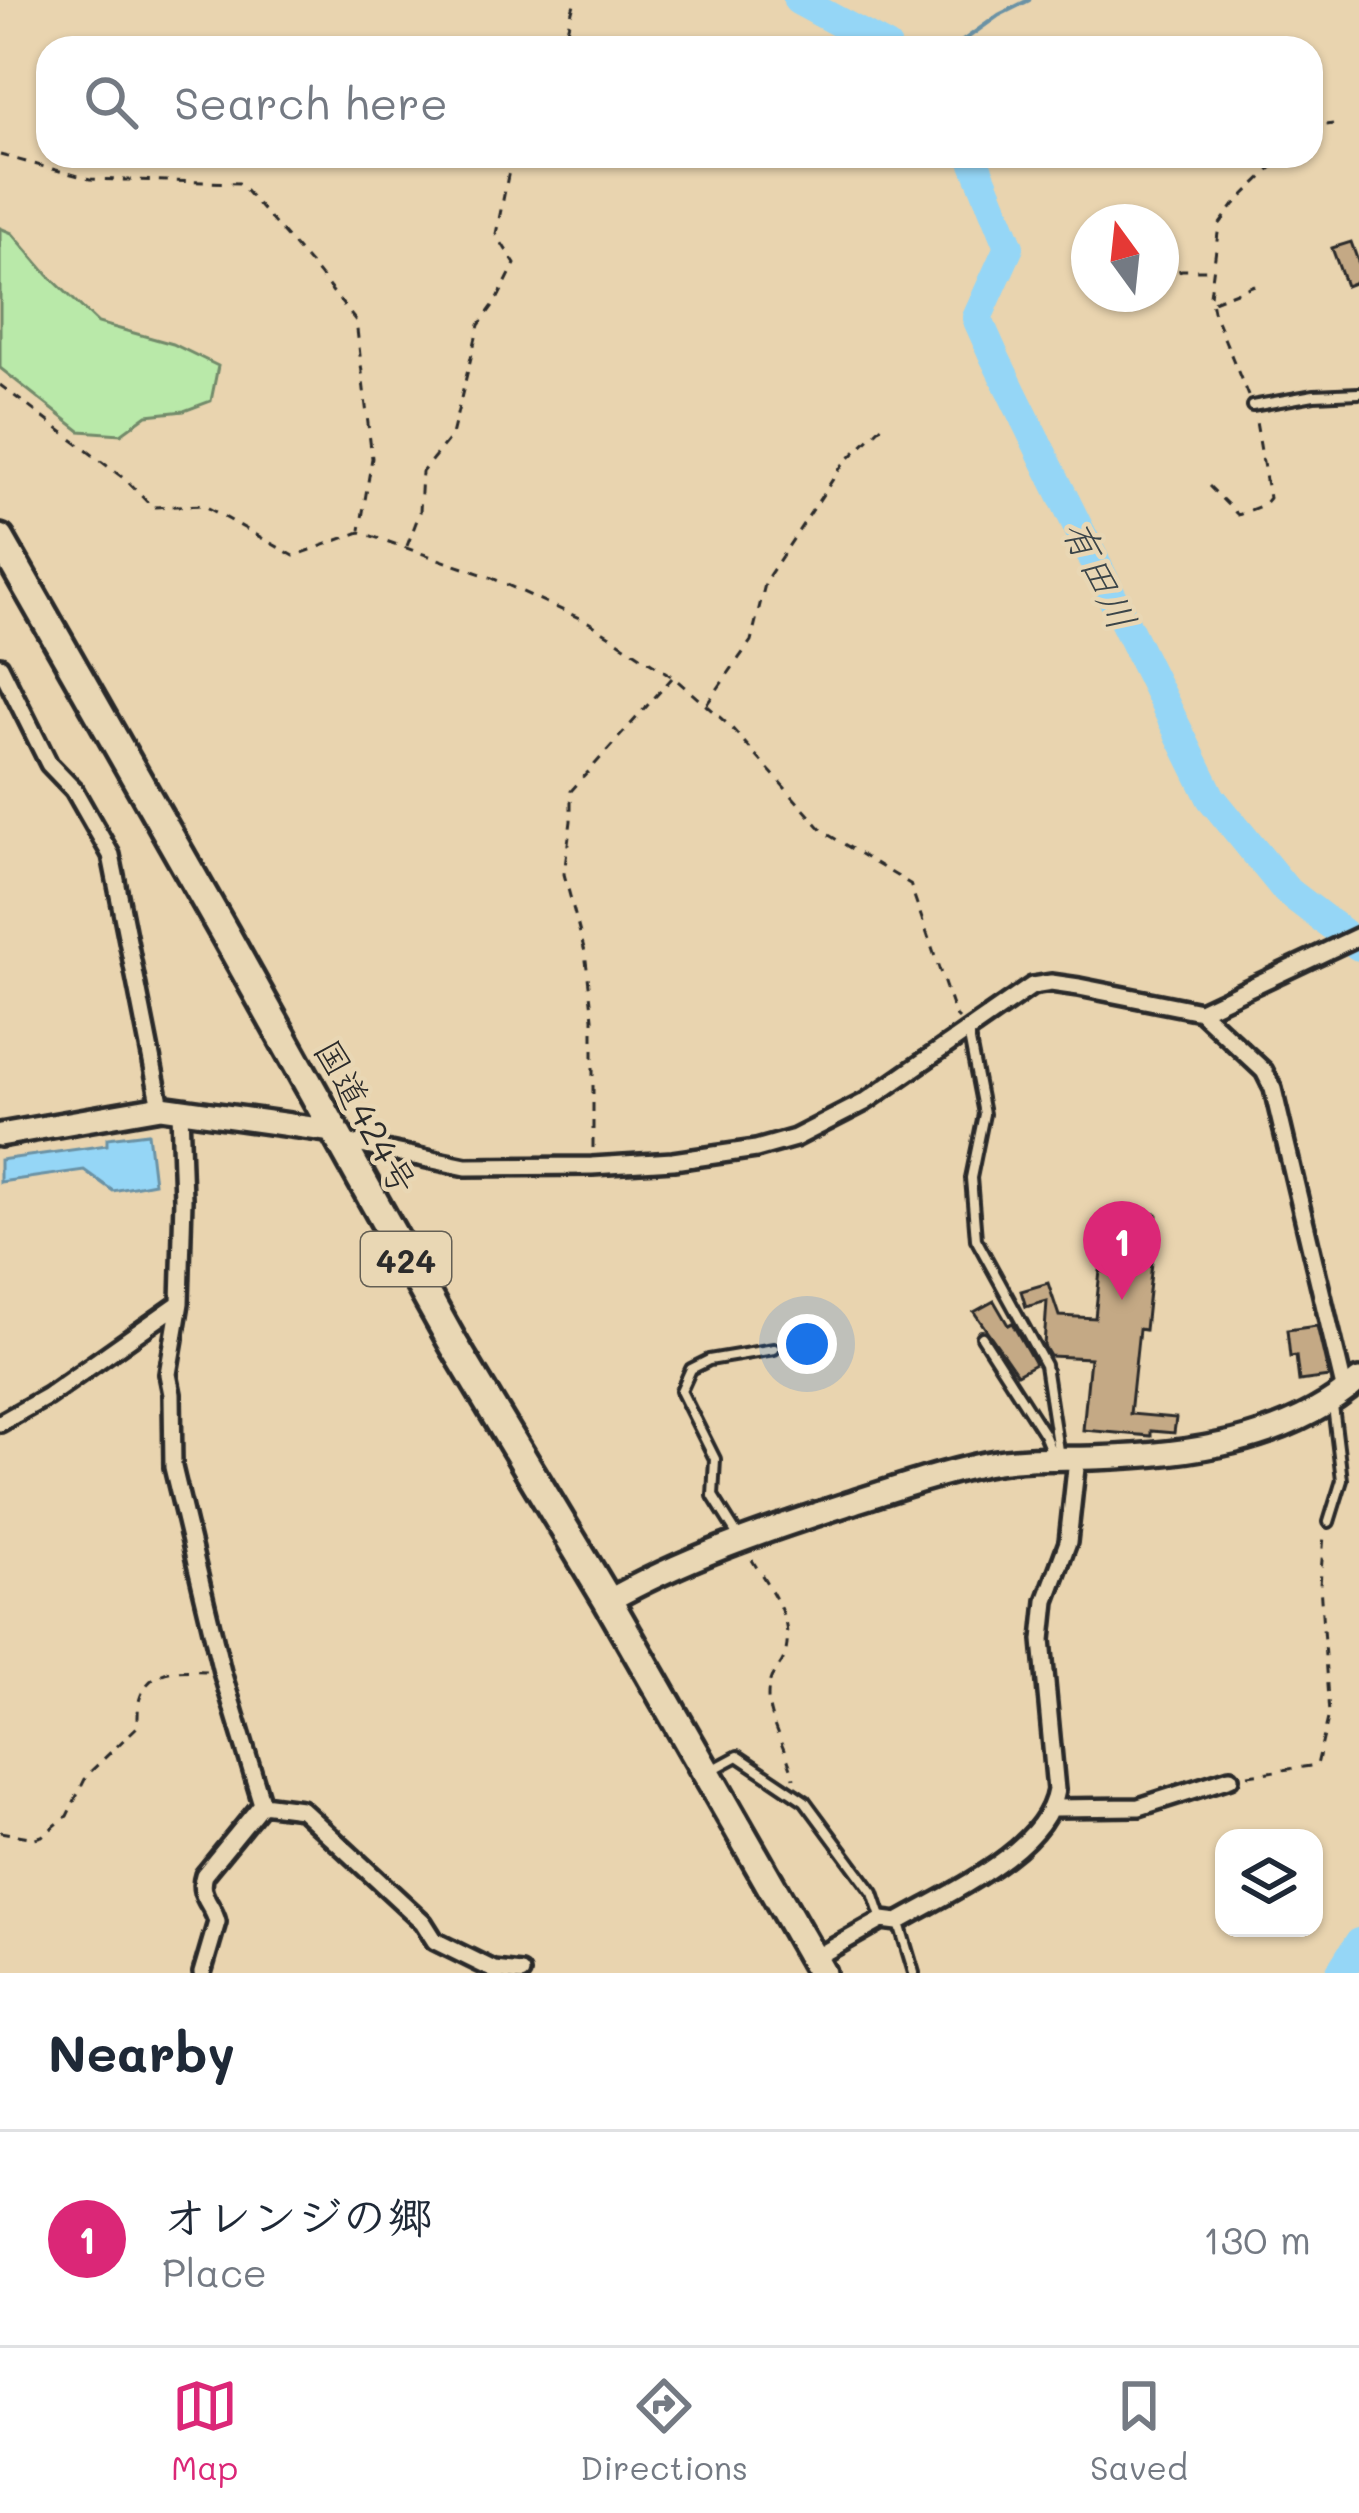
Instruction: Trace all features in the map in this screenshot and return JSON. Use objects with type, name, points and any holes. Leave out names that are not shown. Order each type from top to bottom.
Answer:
[{"type":"highway","name":"国道424号","points":[[0,539],[454,1345],[608,1601],[817,1966]]},
{"type":"street","points":[[0,666],[50,764],[74,790],[112,856],[171,1109],[182,1199],[180,1303],[168,1374],[173,1467],[222,1672],[262,1804]]},
{"type":"street","points":[[1200,1011],[1359,936]]},
{"type":"street","points":[[0,1121],[11,1133],[171,1109],[336,1136],[466,1167],[673,1161],[795,1138],[865,1102],[1016,994],[1051,983],[1200,1011],[1264,1071],[1273,1090],[1345,1392],[1275,1430],[1211,1446],[1132,1456],[1018,1459],[954,1472],[741,1540],[608,1601]]},
{"type":"street","points":[[0,1423],[48,1396],[180,1303]]},
{"type":"street","points":[[817,1966],[1013,1855],[1054,1808],[1057,1790],[1042,1640],[1046,1601],[1068,1543],[1063,1458]]},
{"type":"street","points":[[1054,1808],[1139,1807],[1230,1778]]},
{"type":"street","points":[[202,1973],[217,1922],[201,1885],[262,1804]]},
{"type":"street","points":[[262,1804],[301,1808],[423,1922],[435,1941],[494,1970],[520,1973]]},
{"type":"lane","points":[[1252,406],[1359,393]]},
{"type":"lane","points":[[968,1030],[984,1114],[971,1178],[976,1239],[1045,1365],[1063,1458]]},
{"type":"lane","points":[[982,1337],[1063,1458]]},
{"type":"lane","points":[[741,1540],[713,1496],[715,1459],[681,1391],[691,1369],[709,1360],[774,1349]]},
{"type":"lane","points":[[1329,1522],[1342,1480],[1336,1412],[1345,1392]]},
{"type":"lane","points":[[706,1774],[738,1756],[805,1801],[873,1893],[914,1973]]},
{"type":"path","points":[[565,36],[575,0]]},
{"type":"path","points":[[1323,126],[1333,124]]},
{"type":"path","points":[[0,154],[36,164]]},
{"type":"path","points":[[50,168],[90,179],[238,183],[314,267],[356,321],[372,458],[360,532]]},
{"type":"path","points":[[406,548],[421,512],[422,472],[452,435],[479,325],[515,264],[496,234],[510,168]]},
{"type":"path","points":[[1209,486],[1238,515],[1263,506],[1269,498],[1252,406],[1211,302],[1219,226],[1273,168]]},
{"type":"path","points":[[1179,271],[1213,271]]},
{"type":"path","points":[[1211,302],[1257,284]]},
{"type":"path","points":[[0,385],[126,480],[152,507],[203,505],[294,556],[360,532],[490,577],[590,623],[673,677],[730,726],[824,832],[910,884],[955,1015],[968,1030]]},
{"type":"path","points":[[706,705],[751,641],[766,580],[843,464],[887,421]]},
{"type":"path","points":[[592,1166],[593,1018],[585,952],[564,874],[571,791],[673,677]]},
{"type":"path","points":[[1230,1778],[1317,1765],[1330,1714],[1320,1585],[1329,1522]]},
{"type":"path","points":[[741,1540],[786,1624],[784,1657],[770,1674],[768,1702],[794,1776],[790,1791]]},
{"type":"path","points":[[0,1832],[35,1838],[67,1816],[88,1775],[137,1727],[140,1696],[154,1678],[176,1670],[222,1672]]},
{"type":"green space","points":[[0,228],[12,233],[98,323],[173,344],[218,366],[211,401],[184,411],[147,415],[121,434],[80,431],[0,368]]},
{"type":"water","points":[[148,1133],[154,1183],[113,1191],[84,1170],[0,1182],[0,1160],[107,1145],[107,1138]]},
{"type":"building","points":[[1351,242],[1359,281],[1346,286],[1332,248]]},
{"type":"building","points":[[1113,1209],[1157,1214],[1145,1330],[1139,1329],[1130,1414],[1176,1418],[1174,1433],[1151,1431],[1151,1436],[1083,1430],[1090,1358],[1050,1356],[1044,1346],[1047,1301],[1026,1307],[1021,1291],[1048,1283],[1059,1316],[1095,1318],[1100,1271],[1107,1272]]},
{"type":"building","points":[[994,1301],[1035,1364],[1017,1374],[974,1312]]},
{"type":"building","points":[[1317,1326],[1329,1377],[1299,1381],[1287,1330]]},
{"type":"waterway","name":"有田川","points":[[798,0],[865,36]]},
{"type":"waterway","points":[[970,36],[1029,0]]},
{"type":"waterway","name":"有田川","points":[[977,168],[1009,247],[977,318],[1211,798],[1286,890],[1359,946]]},
{"type":"waterway","name":"有田川","points":[[1340,1973],[1359,1943]]},
{"type":"place","name":"オレンジの郷","points":[[1122,1300]]}]
